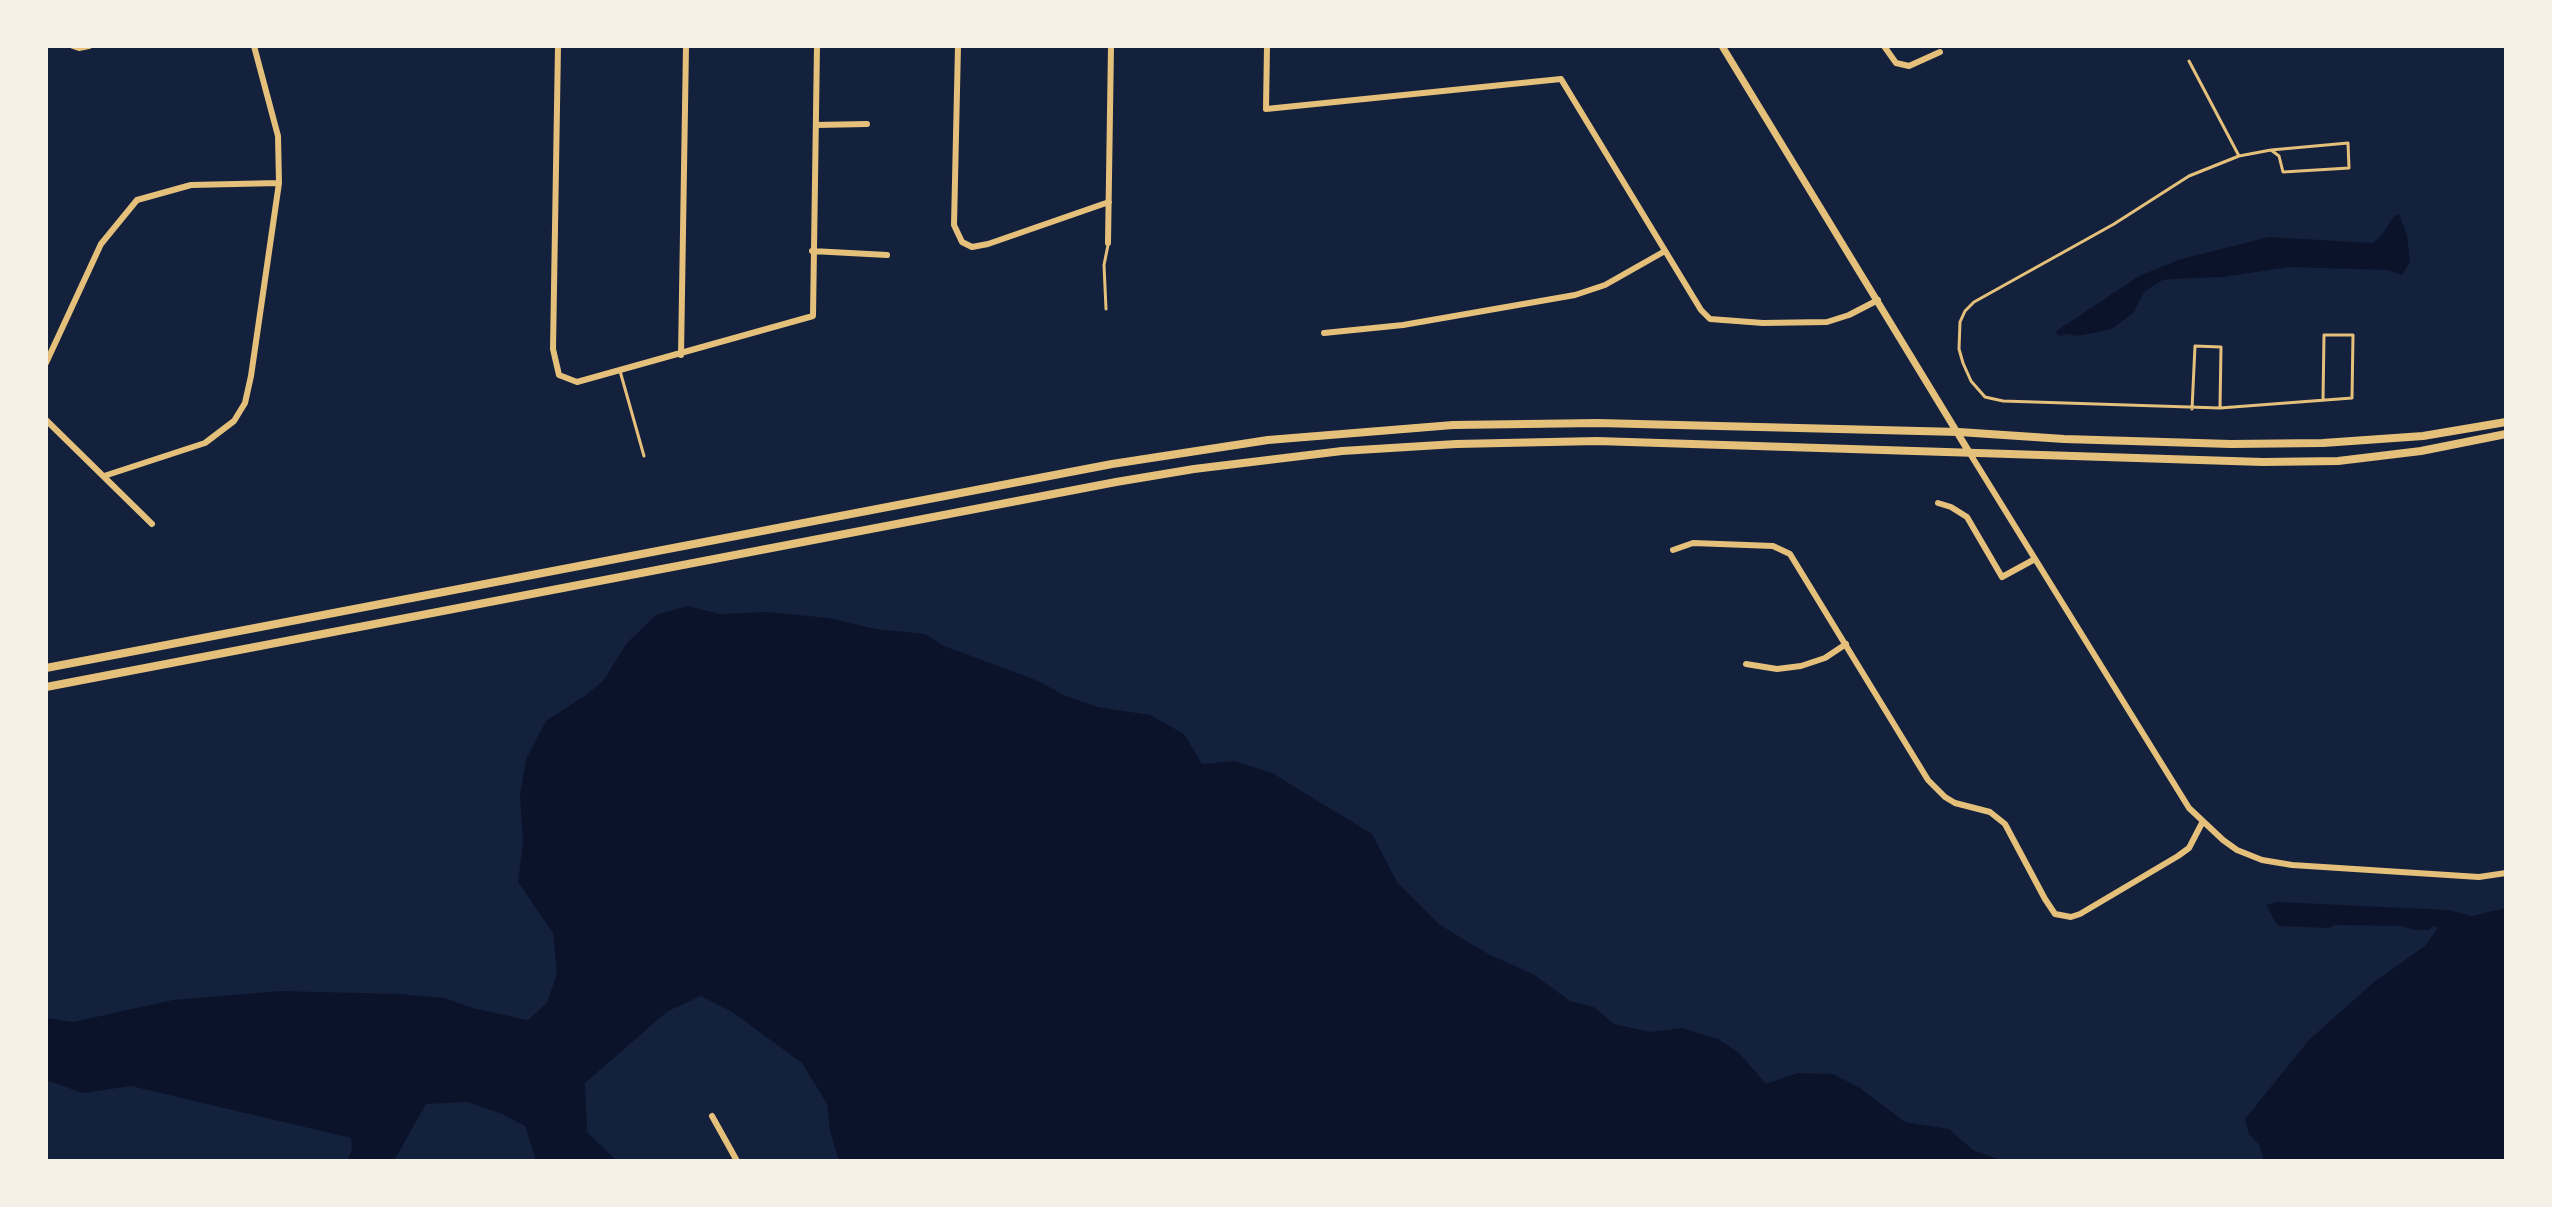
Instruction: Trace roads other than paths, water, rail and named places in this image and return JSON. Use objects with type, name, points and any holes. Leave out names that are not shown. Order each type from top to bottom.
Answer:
[{"type":"main road","points":[[46,668],[1112,464],[1268,440],[1453,425],[1525,423],[1959,432],[2125,441],[2323,443],[2423,436],[2506,422]]},
{"type":"main road","points":[[46,687],[1116,482],[1274,458],[1456,444],[1563,441],[2096,458],[2338,461],[2421,451],[2506,434]]},
{"type":"street","points":[[73,46],[89,46]]},
{"type":"street","points":[[104,476],[205,443],[234,421],[245,403],[279,183],[278,136],[254,46]]},
{"type":"street","points":[[558,46],[553,349],[559,375],[577,382],[813,316],[817,46]]},
{"type":"street","points":[[681,355],[686,46]]},
{"type":"street","points":[[958,46],[954,225],[962,242],[972,247],[988,244],[1109,202]]},
{"type":"street","points":[[1108,243],[1111,46]]},
{"type":"street","points":[[1267,46],[1266,109],[1561,79],[1701,310],[1710,319],[1763,323],[1827,322],[1878,300]]},
{"type":"street","points":[[1722,46],[2035,559],[2189,808],[2202,823],[2237,850],[2262,860],[2292,865],[2479,877],[2506,873]]},
{"type":"street","points":[[1884,46],[1896,63],[1909,66],[1940,52]]},
{"type":"street","points":[[816,125],[867,124]]},
{"type":"street","points":[[46,363],[101,244],[137,200],[191,185],[279,183]]},
{"type":"street","points":[[812,251],[887,255]]},
{"type":"street","points":[[1324,333],[1403,325],[1575,295],[1605,285],[1665,251]]},
{"type":"street","points":[[46,420],[152,524]]},
{"type":"street","points":[[1938,503],[1967,517],[2002,577],[2035,559]]},
{"type":"street","points":[[1673,550],[1693,543],[1773,546],[1782,549],[1796,561],[1928,780],[1955,803],[1990,812],[2005,824],[2055,914],[2071,917],[2080,914],[2178,856],[2189,848],[2202,823]]},
{"type":"street","points":[[1746,664],[1777,669],[1801,666],[1825,658],[1846,644]]},
{"type":"street","points":[[712,1116],[737,1161]]},
{"type":"lane","points":[[2189,61],[2239,156]]},
{"type":"lane","points":[[2271,150],[2279,156],[2283,172],[2349,168],[2348,143],[2271,150],[2239,156],[2189,176],[2114,224],[1974,302],[1960,322],[1959,349],[1971,381],[1985,397],[2003,401],[2192,409],[2220,408],[2352,398],[2353,335],[2324,335],[2323,400]]},
{"type":"lane","points":[[1106,309],[1104,265],[1108,243]]},
{"type":"lane","points":[[2192,409],[2195,346],[2221,347],[2220,408]]},
{"type":"lane","points":[[620,371],[644,456]]},
{"type":"water","points":[[2399,214],[2407,235],[2410,262],[2402,275],[2389,270],[2289,267],[2223,277],[2163,280],[2145,291],[2133,313],[2112,329],[2078,336],[2060,336],[2055,332],[2139,276],[2181,259],[2269,237],[2373,243]]},
{"type":"water","points":[[687,606],[720,614],[768,612],[829,618],[876,629],[925,634],[944,646],[1036,680],[1066,696],[1098,707],[1150,715],[1184,734],[1202,764],[1234,761],[1272,773],[1372,834],[1397,882],[1440,925],[1490,955],[1533,974],[1570,1001],[1594,1007],[1614,1024],[1650,1032],[1682,1028],[1718,1039],[1739,1053],[1766,1084],[1798,1073],[1833,1074],[1860,1088],[1905,1122],[1949,1129],[1973,1150],[2003,1161],[839,1161],[830,1131],[827,1104],[802,1063],[732,1012],[701,996],[668,1011],[585,1083],[587,1132],[617,1161],[536,1161],[525,1126],[468,1102],[426,1104],[394,1161],[347,1161],[352,1149],[351,1138],[131,1086],[83,1093],[46,1080],[46,1018],[73,1022],[173,1000],[280,991],[400,994],[445,998],[472,1008],[528,1020],[547,1003],[557,973],[553,933],[518,882],[523,842],[520,795],[526,759],[546,721],[603,681],[627,643],[656,615]]},
{"type":"water","points":[[2278,902],[2449,910],[2472,916],[2506,908],[2506,1161],[2264,1161],[2259,1145],[2249,1134],[2245,1119],[2309,1040],[2374,982],[2425,946],[2438,928],[2278,926],[2266,905]]}]
